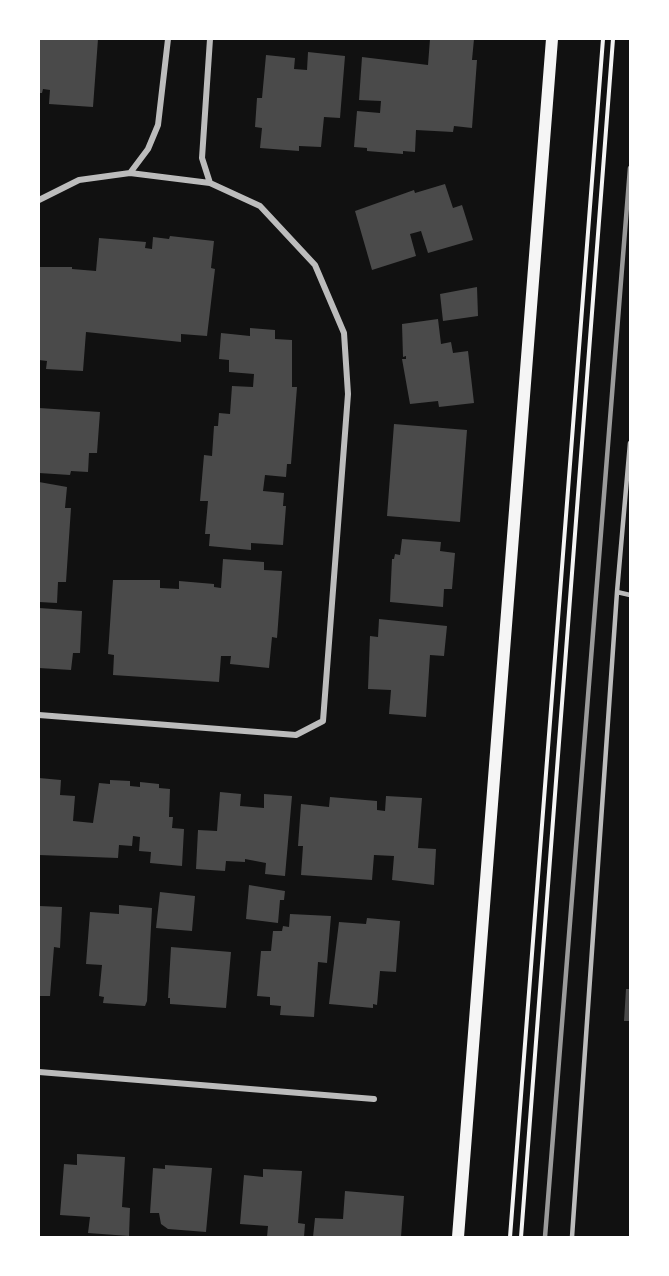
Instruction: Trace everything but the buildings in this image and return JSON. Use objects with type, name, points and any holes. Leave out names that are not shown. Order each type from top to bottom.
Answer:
[{"type":"main road","points":[[458,1237],[552,39]]},
{"type":"street","points":[[130,172],[148,149],[158,124],[168,39]]},
{"type":"street","points":[[210,39],[202,158],[210,183]]},
{"type":"street","points":[[39,200],[79,180],[130,172],[210,183],[260,206],[315,265],[344,333],[348,394],[323,721],[296,735],[39,715]]},
{"type":"street","points":[[39,1072],[374,1099]]},
{"type":"lane","points":[[572,1237],[617,592],[630,442]]},
{"type":"lane","points":[[617,592],[630,595]]},
{"type":"path","points":[[510,1237],[603,39]]},
{"type":"path","points":[[521,1237],[613,39]]},
{"type":"railway","points":[[545,1237],[630,168]]}]
